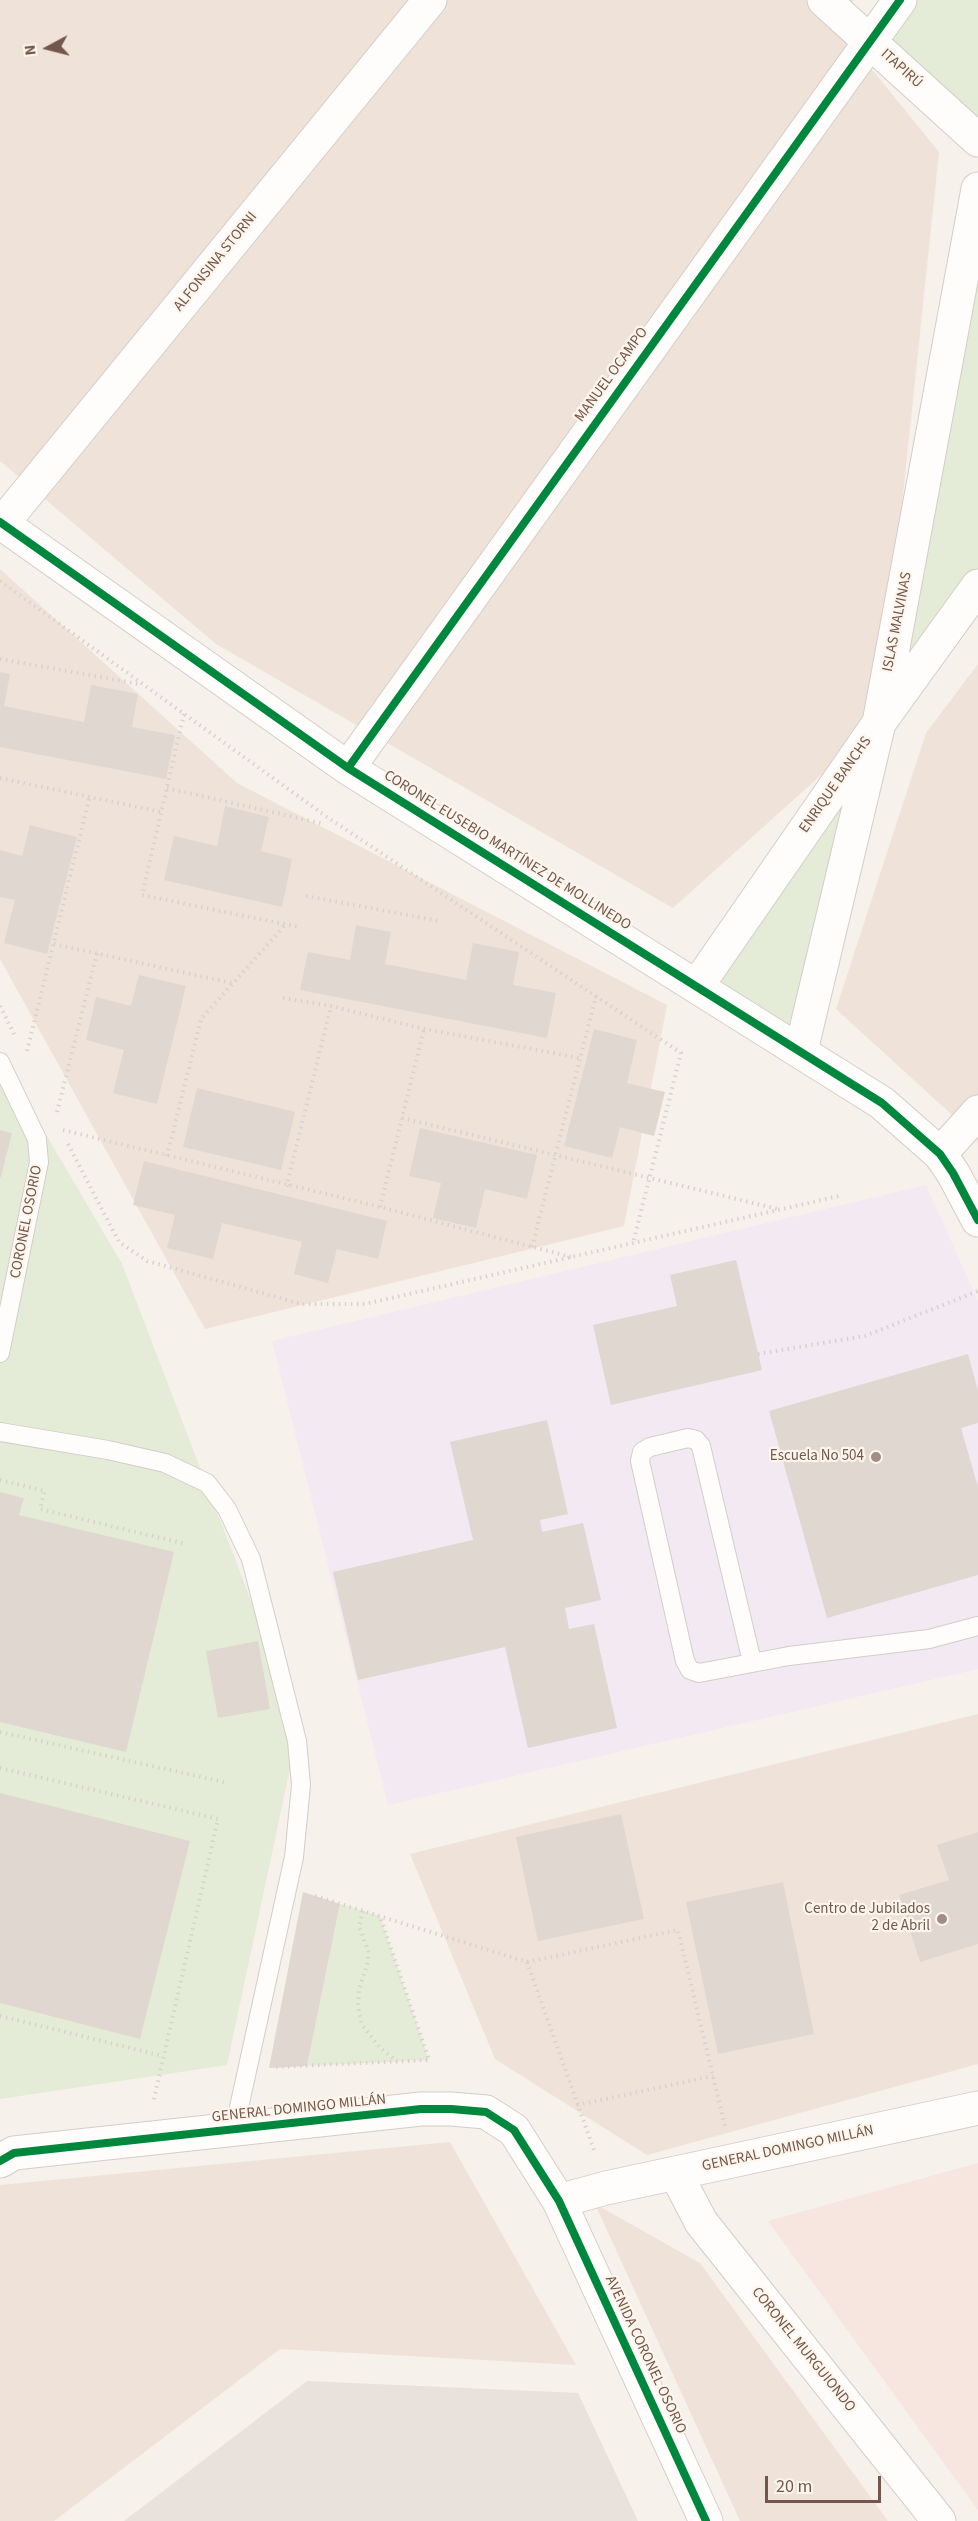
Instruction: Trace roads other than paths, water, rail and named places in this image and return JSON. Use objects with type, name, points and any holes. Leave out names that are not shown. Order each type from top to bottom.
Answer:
[{"type":"street","name":"ALFONSINA STORNI","points":[[1,523],[430,0]]},
{"type":"street","name":"ITAPIRÚ","points":[[824,0],[978,140]]},
{"type":"street","name":"MANUEL OCAMPO","points":[[348,768],[869,40],[900,0]]},
{"type":"street","name":"ISLAS MALVINAS","points":[[801,1051],[879,723],[978,189]]},
{"type":"street","name":"CORONEL EUSEBIO MARTÍNEZ DE MOLLINEDO","points":[[1,523],[348,768],[882,1103],[940,1154],[978,1220]]},
{"type":"street","name":"ENRIQUE BANCHS","points":[[697,986],[879,723],[978,586]]},
{"type":"street","points":[[940,1154],[978,1112]]},
{"type":"street","name":"GENERAL DOMINGO MILLÁN","points":[[5,2153],[421,2109],[486,2112],[514,2130],[559,2201],[606,2188],[978,2108]]},
{"type":"street","name":"CORONEL MURGUIONDO","points":[[676,2174],[701,2222],[939,2521]]},
{"type":"street","name":"AVENIDA CORONEL OSORIO","points":[[559,2201],[706,2521]]},
{"type":"lane","name":"CORONEL OSORIO","points":[[0,1062],[37,1139],[39,1162],[0,1353]]},
{"type":"lane","points":[[0,1432],[108,1450],[165,1463],[207,1483],[227,1509],[252,1559],[297,1741],[301,1785],[294,1857],[234,2130]]},
{"type":"lane","points":[[752,1662],[701,1446],[696,1440],[688,1438],[650,1447],[642,1452],[640,1461],[685,1661],[690,1670],[699,1673],[752,1662],[929,1639],[978,1626]]},
{"type":"place","name":"Escuela No 504","points":[[876,1457]]},
{"type":"place","name":"Centro de Jubilados 2 de Abril","points":[[942,1919]]}]
